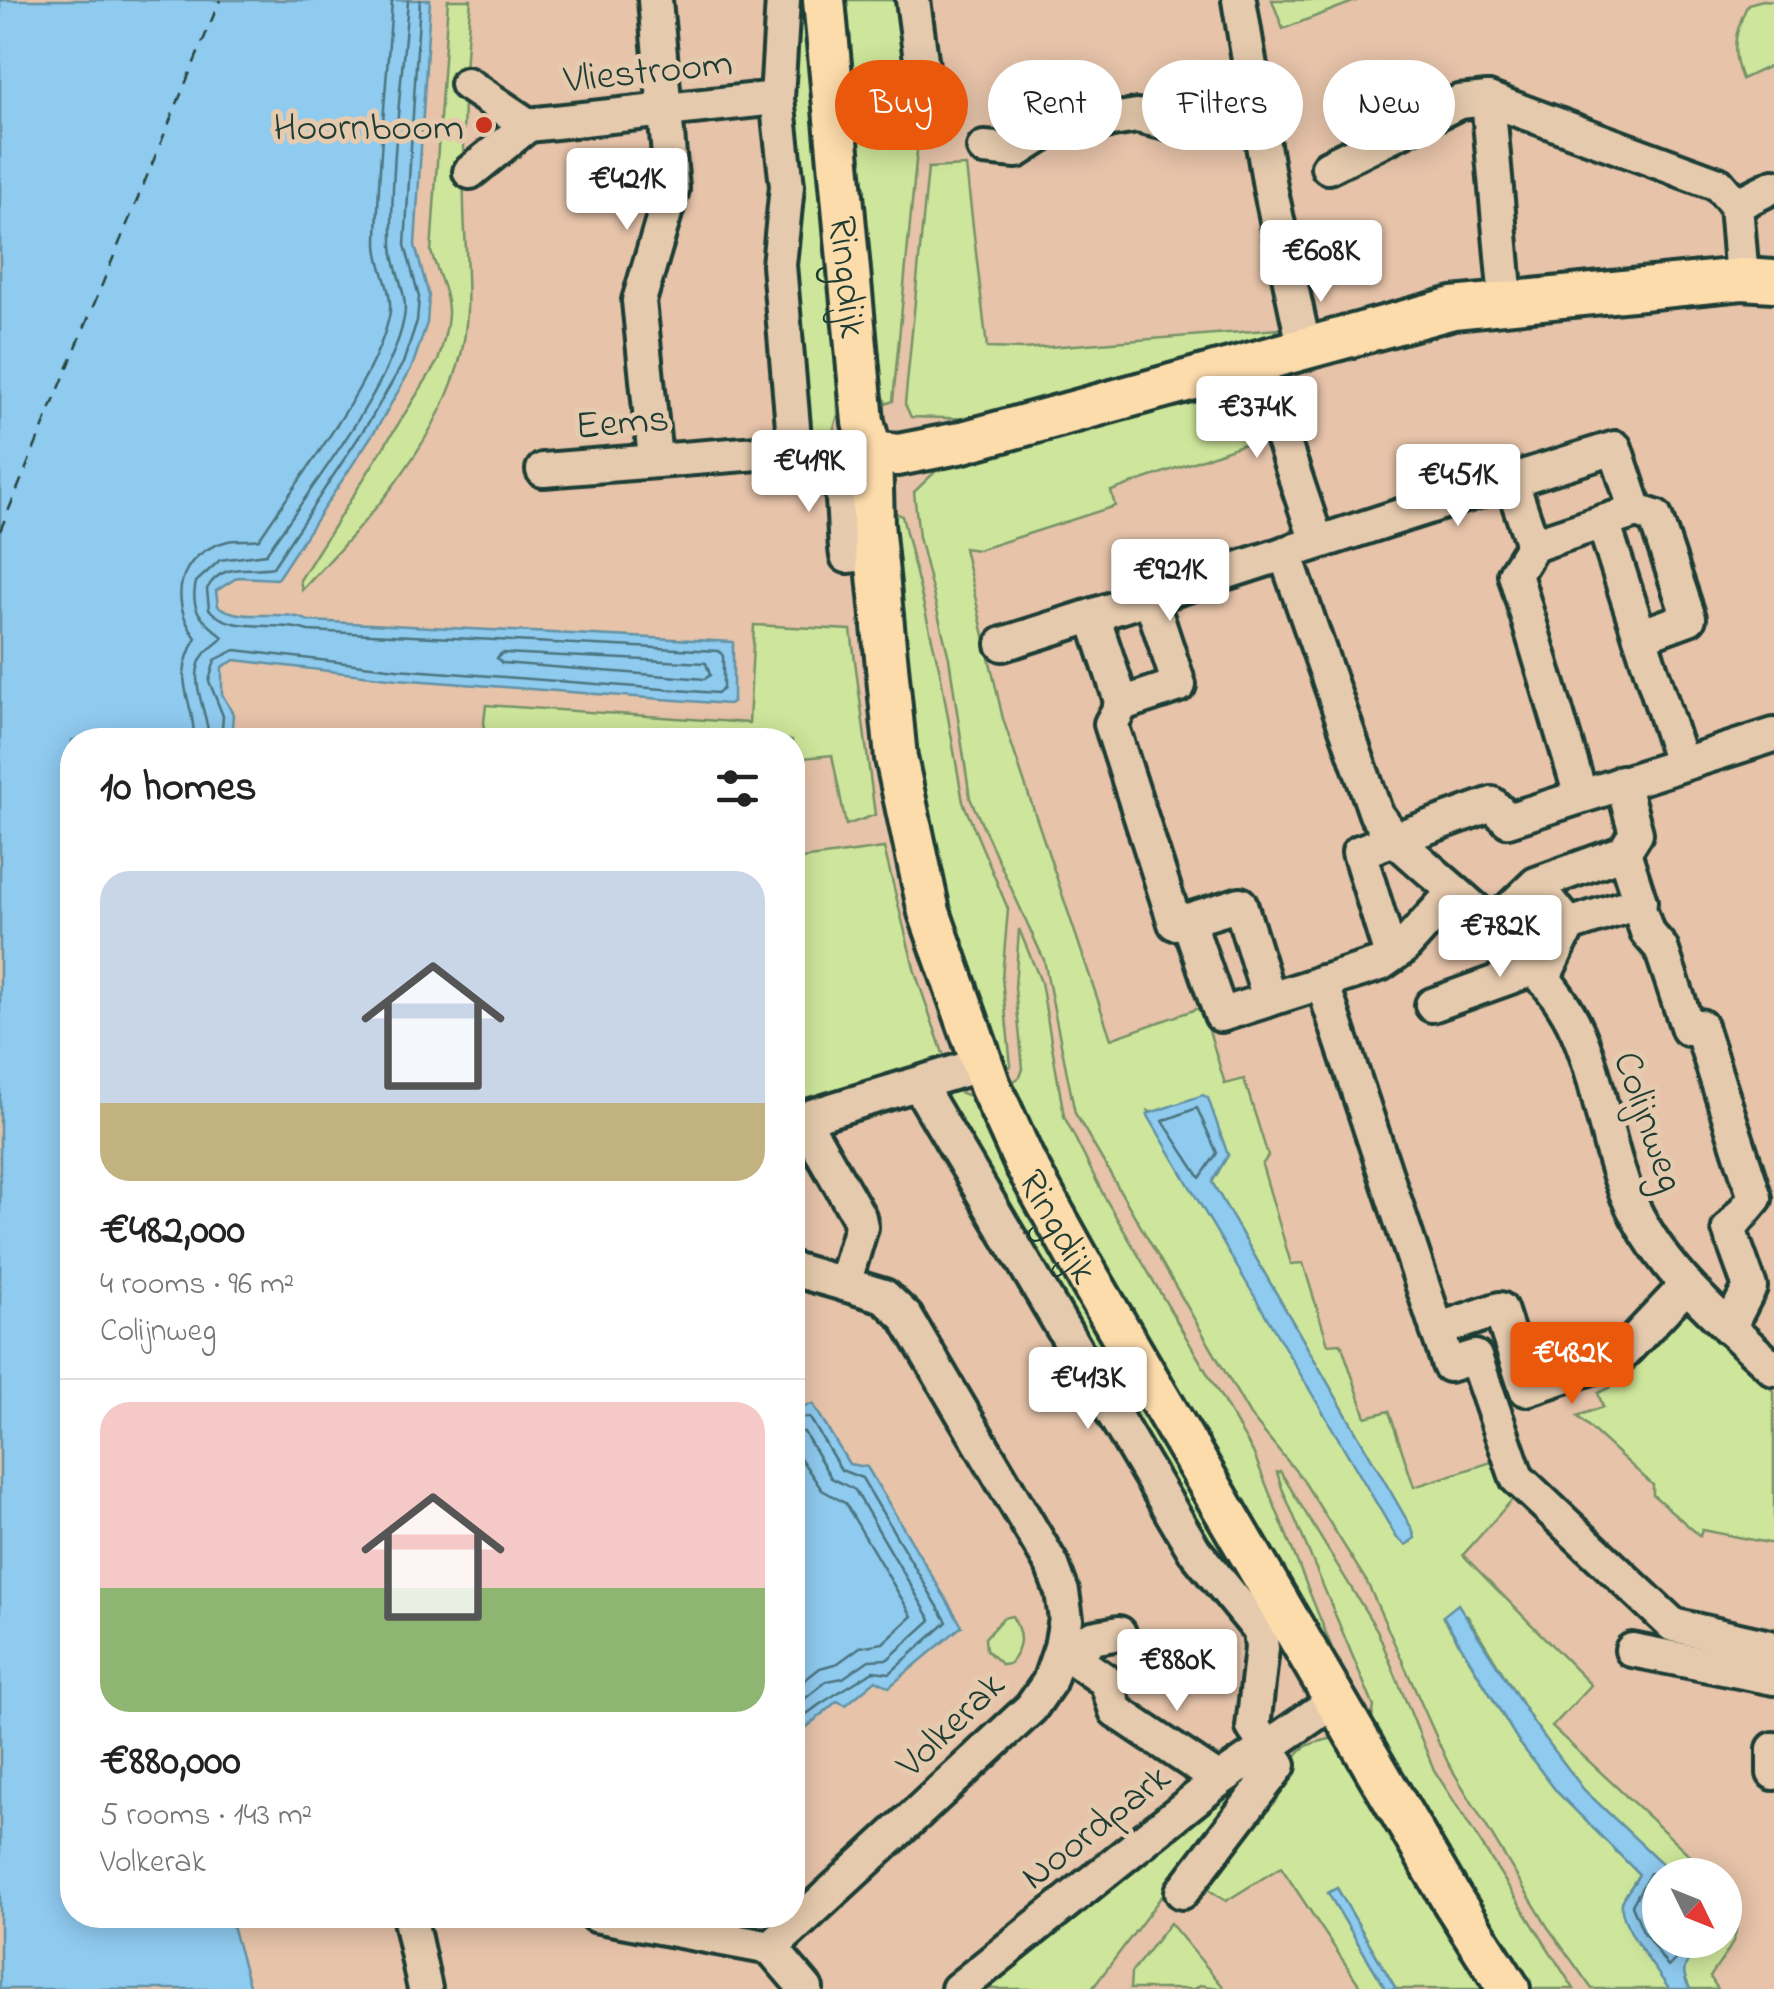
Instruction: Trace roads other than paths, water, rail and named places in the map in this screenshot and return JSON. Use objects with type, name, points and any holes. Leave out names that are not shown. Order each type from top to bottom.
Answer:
[{"type":"main road","name":"Ringdijk","points":[[824,0],[900,776],[929,912],[982,1064],[1034,1180],[1509,1989]]},
{"type":"main road","points":[[871,452],[898,456],[959,443],[1434,312],[1506,300],[1758,280]]},
{"type":"street","points":[[654,0],[672,189],[639,301],[655,459]]},
{"type":"street","points":[[783,0],[777,98],[787,186],[779,265],[795,450]]},
{"type":"street","points":[[913,0],[921,60]]},
{"type":"street","points":[[1240,0],[1249,60]]},
{"type":"street","name":"Vliestroom","points":[[466,84],[528,125]]},
{"type":"street","name":"Vliestroom","points":[[470,172],[528,125],[777,98]]},
{"type":"street","points":[[1488,99],[1506,300]]},
{"type":"street","points":[[1328,167],[1460,102],[1488,99],[1718,184],[1736,205],[1758,280]]},
{"type":"street","points":[[984,148],[1017,150],[1050,130],[1142,117]]},
{"type":"street","points":[[1264,150],[1304,346]]},
{"type":"street","points":[[1736,205],[1774,186]]},
{"type":"street","points":[[1256,360],[1317,542]]},
{"type":"street","points":[[1003,644],[1614,448],[1636,511]]},
{"type":"street","name":"Eems","points":[[543,470],[795,450],[829,453],[841,470],[840,512],[847,556],[876,553]]},
{"type":"street","points":[[1510,480],[1533,545]]},
{"type":"street","points":[[1582,796],[1515,574],[1533,545],[1636,511],[1655,517],[1689,618],[1640,636]]},
{"type":"street","points":[[1603,522],[1682,763]]},
{"type":"street","name":"Colijnweg","points":[[1286,553],[1376,814],[1393,837],[1538,974],[1574,1023],[1627,1195],[1653,1246],[1686,1286],[1774,1370]]},
{"type":"street","points":[[1150,597],[1179,685],[1122,704],[1111,724],[1175,923],[1240,904],[1269,998]]},
{"type":"street","points":[[1093,616],[1122,704]]},
{"type":"street","points":[[1391,956],[1358,852],[1492,804],[1508,820],[1774,735]]},
{"type":"street","points":[[1492,927],[1536,884],[1624,852],[1636,833],[1622,782]]},
{"type":"street","points":[[1624,852],[1647,932],[1662,948],[1688,1029],[1700,1026],[1764,1195],[1729,1229],[1750,1287],[1729,1328]]},
{"type":"street","points":[[1536,884],[1569,925]]},
{"type":"street","points":[[1188,920],[1221,1015],[1391,956],[1452,894]]},
{"type":"street","points":[[1432,1004],[1538,974],[1569,925],[1638,902]]},
{"type":"street","points":[[1322,982],[1449,1366],[1475,1357],[1517,1478],[1674,1625],[1685,1660]]},
{"type":"street","points":[[805,1118],[982,1064]]},
{"type":"street","points":[[919,1085],[1194,1550],[1260,1631],[1262,1648],[1253,1727],[1268,1746],[1277,1770],[1182,1892]]},
{"type":"street","points":[[805,1131],[859,1217],[861,1227],[844,1284]]},
{"type":"street","name":"Volkerak","points":[[805,1274],[884,1296],[906,1316],[1052,1564],[1066,1619],[1057,1664],[1031,1708],[805,1917]]},
{"type":"street","points":[[1492,1400],[1618,1358],[1686,1286]]},
{"type":"street","points":[[1437,1330],[1500,1310],[1526,1388]]},
{"type":"street","points":[[1674,1625],[1774,1648]]},
{"type":"street","points":[[1119,1634],[1084,1644],[1078,1651],[1080,1664],[1106,1681],[1116,1711],[1219,1780]]},
{"type":"street","points":[[1632,1650],[1774,1678]]},
{"type":"street","name":"Noordpark","points":[[958,1989],[1219,1780],[1336,1700]]},
{"type":"street","points":[[1774,1749],[1774,1773]]},
{"type":"street","points":[[413,1928],[425,1989]]},
{"type":"street","points":[[665,1928],[771,1948],[806,1989]]},
{"type":"street","name":"Volkerak","points":[[771,1948],[793,1928]]},
{"type":"water","points":[[0,0],[430,0],[415,245],[429,296],[427,323],[412,367],[380,423],[277,579],[238,577],[216,591],[218,606],[239,614],[287,615],[309,621],[733,642],[733,702],[397,679],[235,660],[222,667],[222,694],[233,714],[232,728],[60,728],[60,1928],[233,1928],[250,1989],[0,1989]]},
{"type":"water","points":[[1203,1095],[1208,1098],[1228,1155],[1212,1182],[1412,1529],[1415,1538],[1406,1545],[1397,1538],[1147,1114]]},
{"type":"water","points":[[813,1404],[849,1464],[867,1467],[962,1626],[889,1687],[876,1680],[846,1705],[837,1701],[805,1729],[805,1406]]},
{"type":"water","points":[[1458,1604],[1533,1722],[1584,1790],[1656,1858],[1642,1858],[1642,1949],[1622,1911],[1625,1895],[1639,1874],[1557,1792],[1519,1742],[1443,1616]]},
{"type":"water","points":[[1337,1888],[1396,1989],[1386,1989],[1328,1893]]},
{"type":"water","points":[[1648,1958],[1691,1958],[1684,1973],[1690,1989],[1669,1989]]},
{"type":"place","name":"Hoornboom","points":[[484,125]]}]
